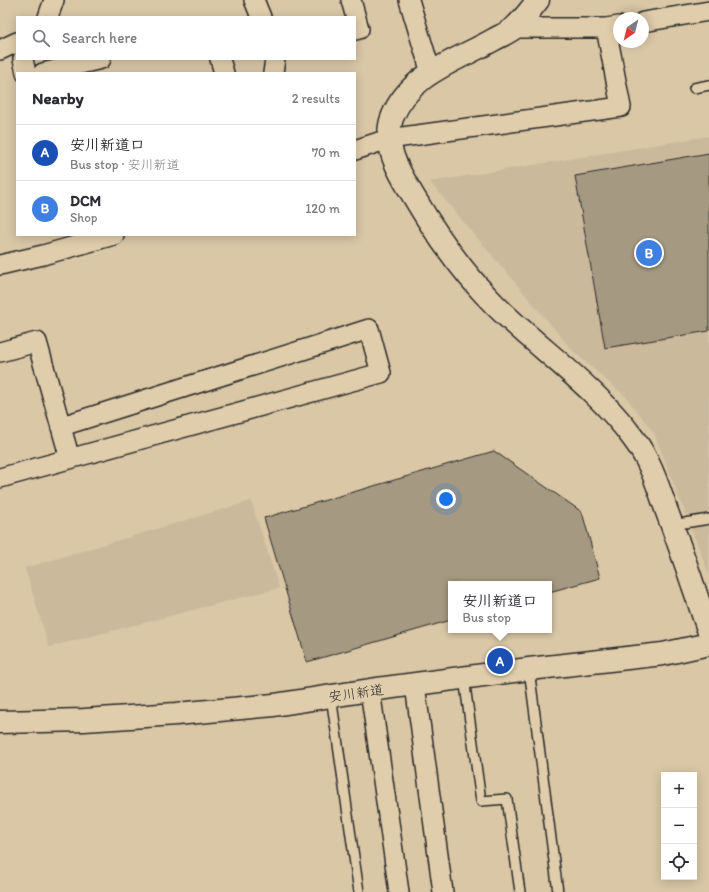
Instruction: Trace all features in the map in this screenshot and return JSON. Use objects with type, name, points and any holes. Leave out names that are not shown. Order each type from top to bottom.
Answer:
[{"type":"street","points":[[48,16],[54,0]]},
{"type":"street","points":[[254,0],[261,16]]},
{"type":"street","points":[[351,0],[355,16]]},
{"type":"street","points":[[408,0],[431,73]]},
{"type":"street","points":[[538,0],[514,28],[480,47],[440,66],[411,88],[400,103],[392,118],[388,139],[397,169],[436,232],[459,264],[495,305],[602,402],[633,438],[647,459],[672,525],[709,632]]},
{"type":"street","points":[[649,21],[702,8]]},
{"type":"street","points":[[356,18],[359,29],[356,30]]},
{"type":"street","points":[[356,150],[388,139],[621,107],[612,27],[514,28]]},
{"type":"street","points":[[0,50],[16,42]]},
{"type":"street","points":[[23,60],[26,72]]},
{"type":"street","points":[[47,72],[98,60]]},
{"type":"street","points":[[220,60],[224,72]]},
{"type":"street","points":[[273,72],[275,60]]},
{"type":"street","points":[[0,265],[68,241],[106,236]]},
{"type":"street","points":[[0,478],[382,373],[369,329],[62,426]]},
{"type":"street","points":[[0,352],[37,342],[62,426],[70,459]]},
{"type":"street","name":"安川新道","points":[[0,722],[84,720],[176,714],[274,705],[370,690],[529,669],[663,654],[709,644]]},
{"type":"street","points":[[415,685],[443,892]]},
{"type":"street","points":[[370,690],[399,892]]},
{"type":"lane","points":[[694,88],[709,85]]},
{"type":"lane","points":[[672,525],[709,519]]},
{"type":"lane","points":[[529,669],[558,892]]},
{"type":"lane","points":[[464,678],[481,801],[507,798],[520,892]]},
{"type":"lane","points":[[331,696],[359,892]]},
{"type":"shaded area","points":[[709,136],[709,574],[654,433],[626,397],[574,352],[430,182]]},
{"type":"shaded area","points":[[251,501],[279,588],[49,647],[25,568]]},
{"type":"building","points":[[709,153],[709,331],[605,348],[575,176]]},
{"type":"building","points":[[494,451],[582,512],[600,578],[552,591],[552,581],[448,581],[448,621],[307,662],[264,518]]},
{"type":"place","name":"DCM","points":[[649,253]]},
{"type":"place","name":"安川新道口","points":[[500,661]]}]
